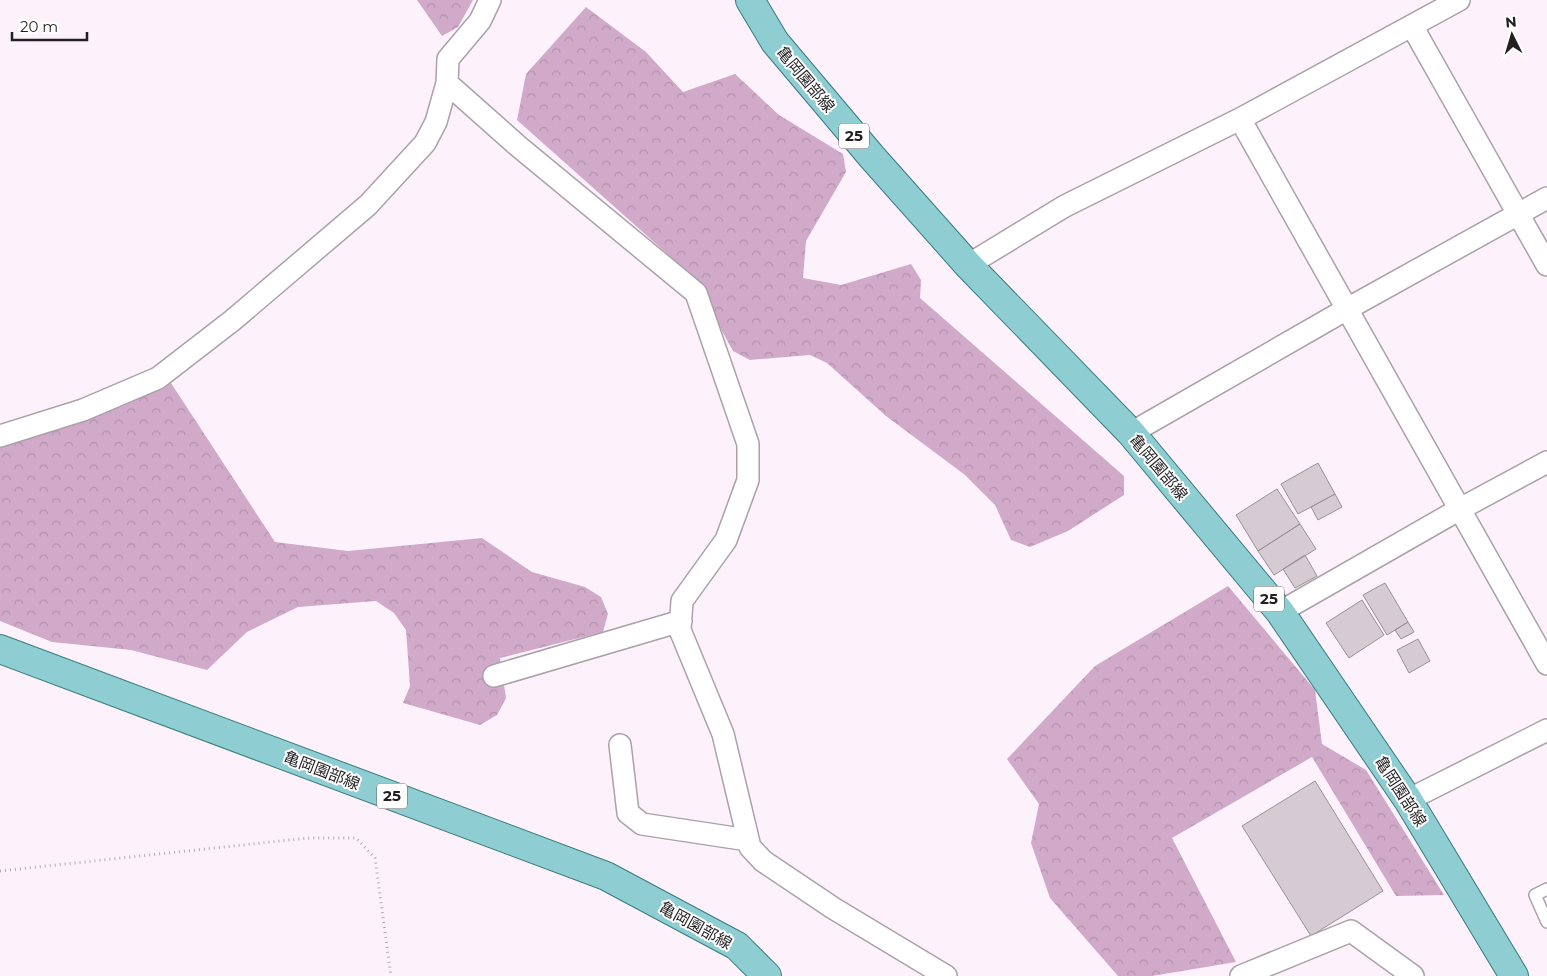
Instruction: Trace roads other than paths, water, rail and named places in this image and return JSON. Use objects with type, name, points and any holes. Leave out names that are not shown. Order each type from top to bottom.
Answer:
[{"type":"main road","name":"亀岡園部線","points":[[750,0],[775,42],[872,157],[968,265],[1131,434],[1280,612],[1408,800],[1514,976]]},
{"type":"main road","name":"亀岡園部線","points":[[0,649],[606,876],[736,946],[767,976]]},
{"type":"street","points":[[0,436],[83,410],[158,378],[233,320],[368,205],[425,143],[436,122],[446,83],[448,59],[480,21],[490,0]]},
{"type":"street","points":[[968,265],[1065,206],[1240,119],[1459,0]]},
{"type":"street","points":[[1412,26],[1547,265]]},
{"type":"street","points":[[446,83],[518,146],[696,293],[748,444],[748,480],[726,540],[682,601],[680,630],[723,734],[750,847],[763,861],[833,908],[946,976]]},
{"type":"street","points":[[1240,119],[1547,664]]},
{"type":"street","points":[[1131,434],[1347,309],[1547,198]]},
{"type":"street","points":[[1280,612],[1547,462]]},
{"type":"street","points":[[494,676],[681,621]]},
{"type":"street","points":[[1408,800],[1547,730]]},
{"type":"street","points":[[620,746],[628,813],[642,824],[748,840]]},
{"type":"street","points":[[1241,976],[1351,931],[1413,976]]},
{"type":"lane","points":[[1547,889],[1535,895],[1547,922]]}]
